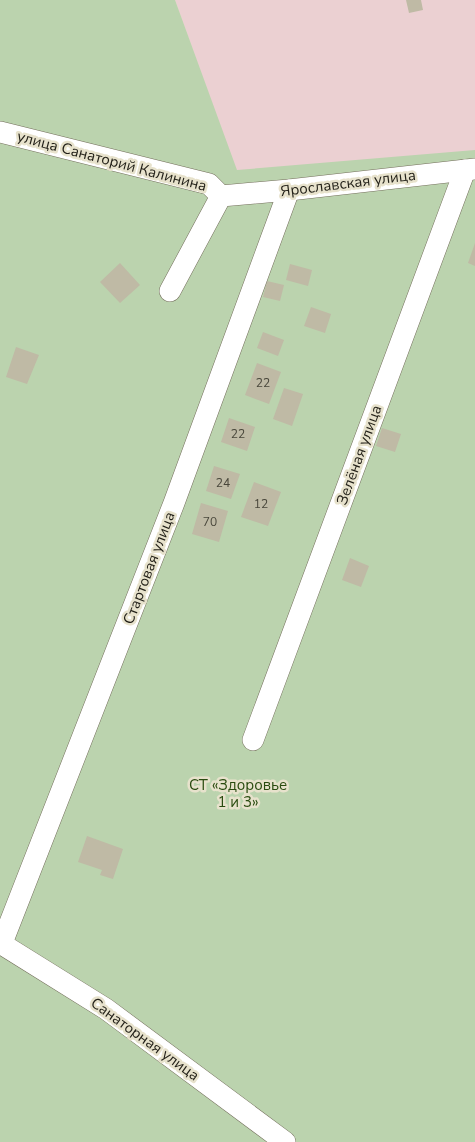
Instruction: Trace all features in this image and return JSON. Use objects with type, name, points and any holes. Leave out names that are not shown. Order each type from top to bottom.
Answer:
[{"type":"street","name":"улица Санаторий Калинина","points":[[0,132],[209,184],[221,196]]},
{"type":"street","name":"Ярославская улица","points":[[221,196],[470,170]]},
{"type":"street","name":"Зелёная улица","points":[[253,740],[470,170]]},
{"type":"street","name":"Стартовая улица","points":[[1,943],[174,503],[289,190]]},
{"type":"street","points":[[170,291],[221,196]]},
{"type":"street","name":"Санаторная улица","points":[[1,943],[106,1010],[285,1142]]},
{"type":"shaded area","points":[[175,0],[475,0],[475,154],[239,178]]},
{"type":"green space","name":"СТ «Здоровье 1 и 3»","points":[[0,0],[175,0],[237,170],[475,150],[475,1142],[0,1142]]},
{"type":"building","points":[[406,0],[421,0],[423,10],[409,13]]},
{"type":"building","points":[[475,243],[475,266],[468,263]]},
{"type":"building","points":[[120,263],[140,285],[120,303],[100,282]]},
{"type":"building","points":[[290,264],[312,270],[308,286],[286,280]]},
{"type":"building","points":[[267,281],[284,285],[280,301],[263,297]]},
{"type":"building","points":[[311,307],[331,314],[325,333],[304,326]]},
{"type":"building","points":[[263,332],[284,340],[278,356],[257,348]]},
{"type":"building","points":[[16,347],[39,355],[27,384],[6,377]]},
{"type":"building","points":[[257,363],[281,372],[269,404],[245,395]]},
{"type":"building","points":[[284,388],[303,394],[292,426],[273,419]]},
{"type":"building","points":[[229,418],[255,427],[247,451],[221,442]]},
{"type":"building","points":[[382,428],[401,434],[395,452],[376,446]]},
{"type":"building","points":[[214,466],[240,474],[231,499],[206,491]]},
{"type":"building","points":[[254,482],[281,492],[268,526],[241,517]]},
{"type":"building","points":[[201,503],[228,511],[219,542],[192,534]]},
{"type":"building","points":[[350,558],[369,566],[361,587],[342,580]]},
{"type":"building","points":[[87,836],[123,849],[113,879],[100,875],[102,870],[78,862]]}]
